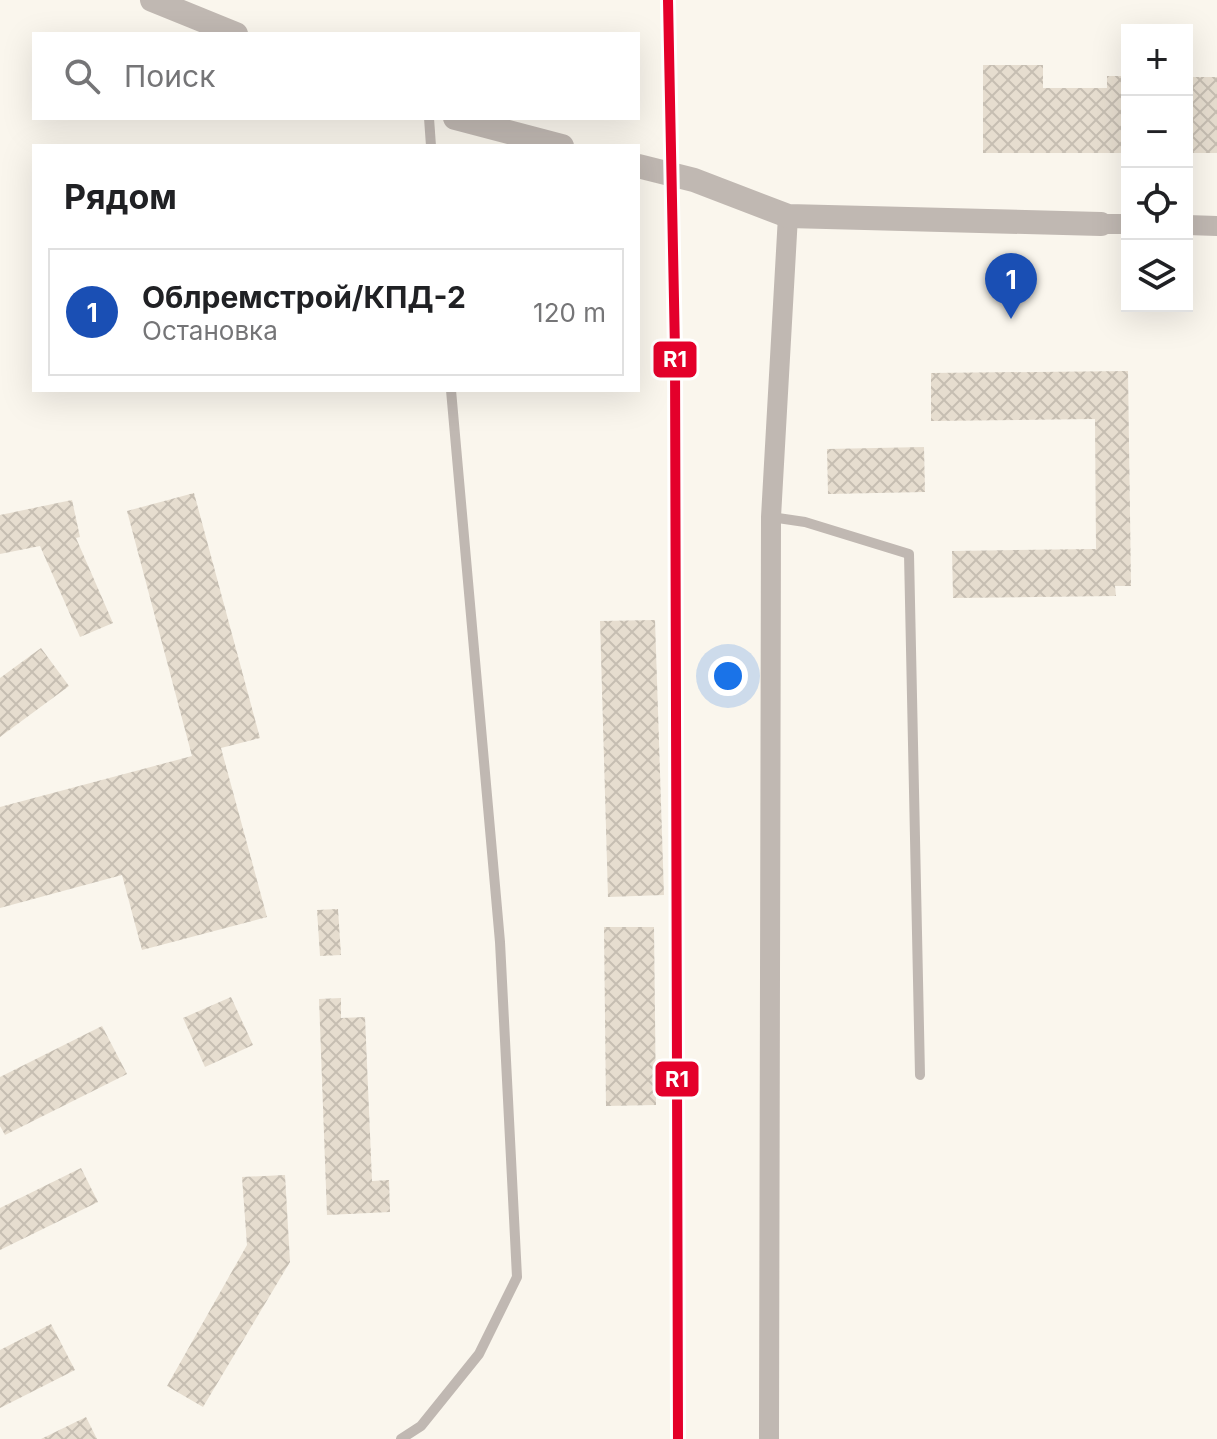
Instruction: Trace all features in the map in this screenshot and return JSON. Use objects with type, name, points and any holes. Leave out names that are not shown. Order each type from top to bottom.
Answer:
[{"type":"street","points":[[152,0],[231,32]]},
{"type":"street","points":[[463,120],[554,144]]},
{"type":"street","points":[[640,166],[694,180],[788,216],[1121,224]]},
{"type":"street","points":[[769,1439],[771,517],[788,216]]},
{"type":"street","points":[[1193,225],[1217,226]]},
{"type":"lane","points":[[429,120],[431,144]]},
{"type":"lane","points":[[401,1439],[421,1426],[479,1354],[517,1277],[500,942],[451,392]]},
{"type":"lane","points":[[771,517],[805,522],[909,554],[920,1075]]},
{"type":"building","points":[[983,65],[1043,65],[1043,88],[1107,88],[1107,76],[1121,76],[1121,153],[983,153]]},
{"type":"building","points":[[1193,77],[1217,77],[1217,153],[1193,153]]},
{"type":"building","points":[[1128,371],[1131,586],[1115,586],[1116,596],[953,598],[952,551],[1096,549],[1095,419],[931,421],[931,373]]},
{"type":"building","points":[[924,447],[925,492],[828,494],[827,449]]},
{"type":"building","points":[[194,493],[260,738],[221,748],[267,917],[142,950],[122,875],[0,908],[0,807],[192,756],[127,511]]},
{"type":"building","points":[[72,500],[80,537],[76,538],[113,623],[80,637],[40,546],[0,554],[0,515]]},
{"type":"building","points":[[655,620],[664,895],[608,897],[600,621]]},
{"type":"building","points":[[41,648],[69,686],[0,737],[0,678]]},
{"type":"building","points":[[338,909],[341,955],[320,956],[317,910]]},
{"type":"building","points":[[604,927],[654,927],[656,1105],[606,1106]]},
{"type":"building","points":[[231,997],[253,1045],[205,1067],[183,1018]]},
{"type":"building","points":[[341,998],[341,1018],[365,1017],[372,1181],[389,1180],[390,1212],[327,1215],[319,999]]},
{"type":"building","points":[[102,1026],[127,1074],[5,1135],[0,1126],[0,1077]]},
{"type":"building","points":[[81,1168],[98,1202],[0,1250],[0,1208]]},
{"type":"building","points":[[285,1175],[290,1262],[203,1407],[167,1386],[247,1245],[242,1177]]},
{"type":"building","points":[[51,1324],[75,1370],[0,1408],[0,1350]]},
{"type":"building","points":[[86,1417],[97,1439],[41,1439]]},
{"type":"transit line","name":"R1","points":[[668,0],[675,350],[678,1439]]},
{"type":"place","name":"Облремстрой/КПД-2","points":[[1011,319]]}]
